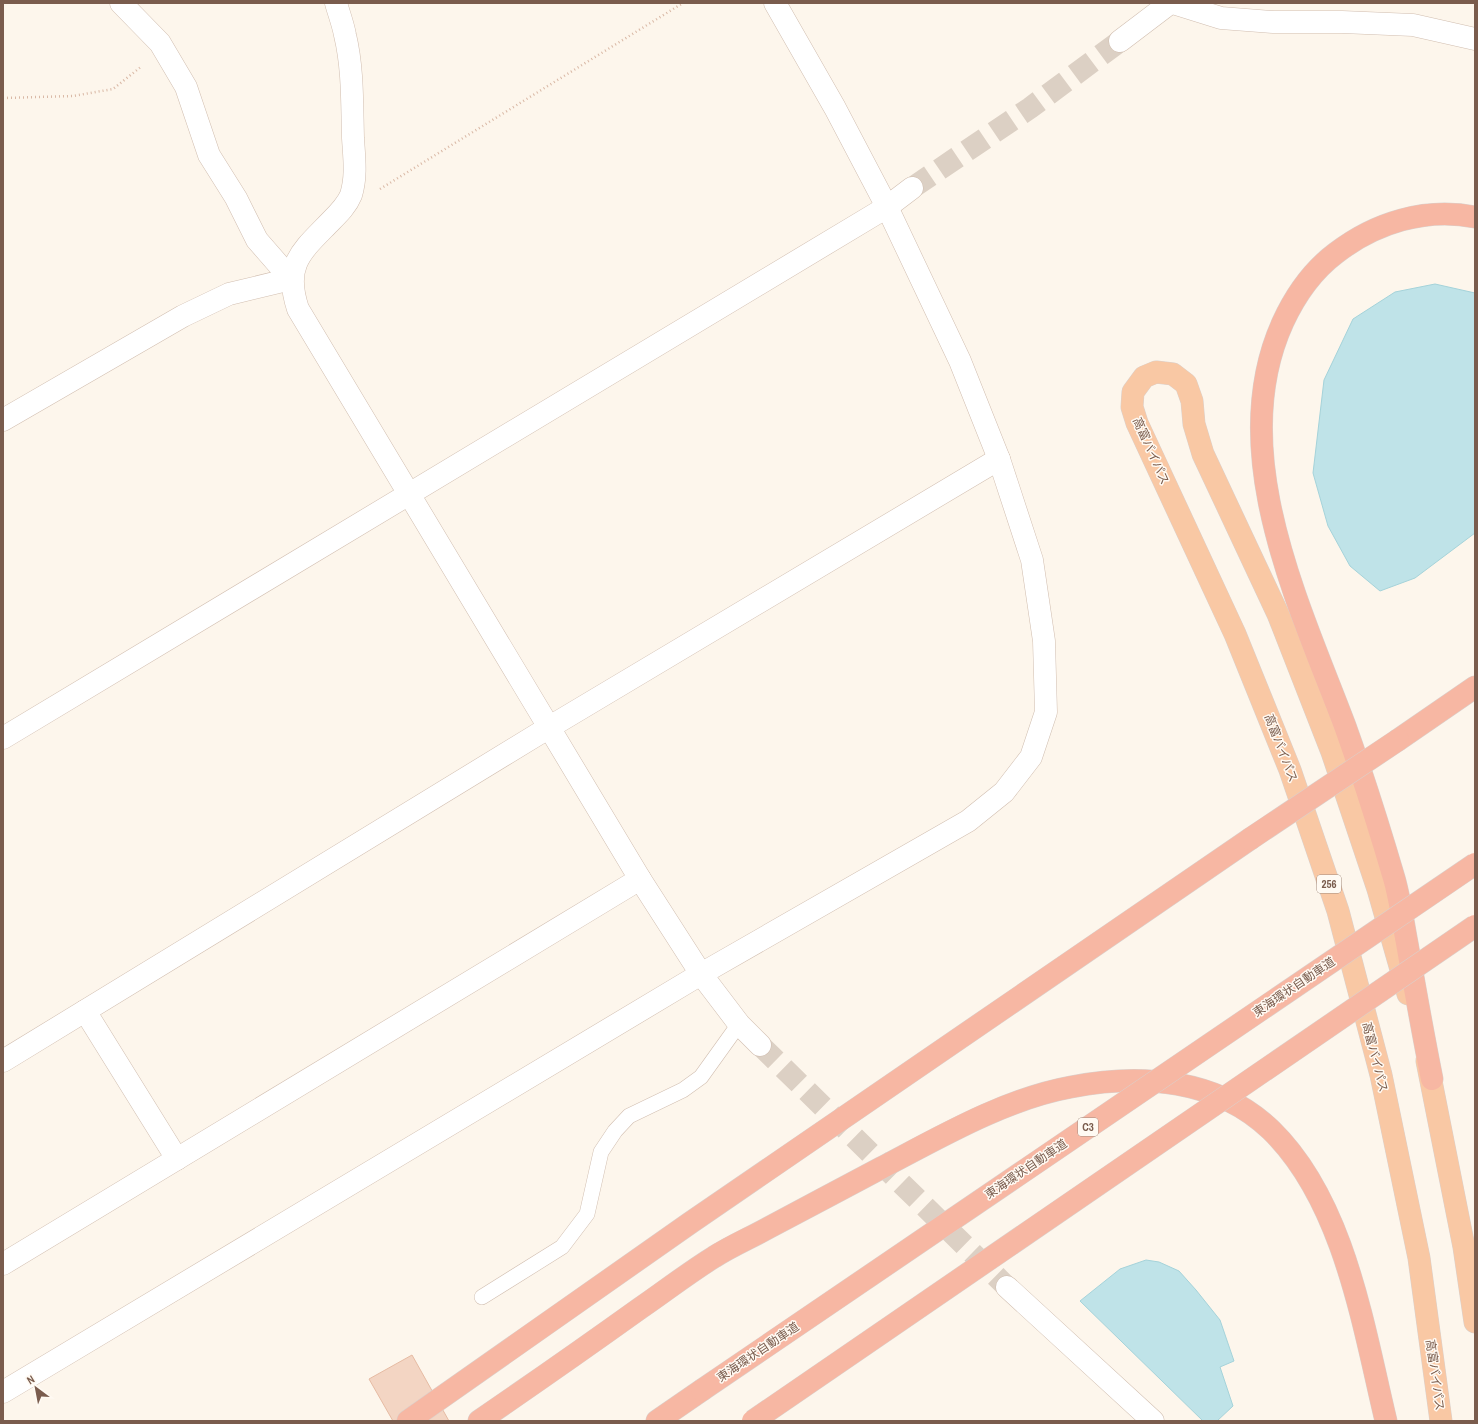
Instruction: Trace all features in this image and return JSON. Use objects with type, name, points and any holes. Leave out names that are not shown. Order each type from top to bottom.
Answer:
[{"type":"highway","points":[[1432,1079],[1395,881],[1350,740],[1293,588],[1270,504],[1263,464],[1262,399],[1267,368],[1277,336],[1291,306],[1308,280],[1330,257],[1356,239],[1394,221],[1418,216],[1442,214],[1475,217]]},
{"type":"highway","name":"高富バイパス","points":[[1441,1421],[1416,1243],[1381,1075],[1338,911],[1290,770],[1235,634],[1137,423],[1132,407],[1134,392],[1144,378],[1156,372],[1173,374],[1186,384],[1192,401],[1194,424],[1203,454],[1278,614],[1332,752],[1378,889],[1432,1079],[1464,1248],[1475,1322]]},
{"type":"highway","points":[[408,1421],[697,1218],[1250,839],[1475,687]]},
{"type":"highway","name":"東海環状自動車道","points":[[657,1421],[1475,864]]},
{"type":"highway","points":[[753,1421],[1475,926]]},
{"type":"highway","points":[[479,1421],[714,1257],[923,1146],[976,1121],[1026,1100],[1070,1087],[1146,1080],[1185,1084],[1218,1095],[1248,1111],[1271,1130],[1292,1154],[1311,1182],[1328,1213],[1340,1244],[1386,1421]]},
{"type":"street","points":[[121,3],[160,43],[186,87],[209,155],[236,198],[257,240],[291,279]]},
{"type":"street","points":[[336,3],[346,36],[351,81],[355,179],[351,196],[342,210],[306,247],[296,262],[291,279],[292,293],[298,309],[548,728],[640,879],[701,974],[738,1024],[760,1045]]},
{"type":"street","points":[[3,1392],[701,974],[968,821],[1004,792],[1031,758],[1046,712],[1044,641],[1032,560],[999,460],[960,361],[887,207],[775,3]]},
{"type":"street","points":[[1120,41],[1172,3],[1221,18],[1273,22],[1342,22],[1413,25],[1475,39]]},
{"type":"street","points":[[3,738],[887,207],[912,188]]},
{"type":"street","points":[[3,420],[183,316],[229,294],[291,279]]},
{"type":"street","points":[[3,1061],[548,728],[999,460]]},
{"type":"street","points":[[3,1264],[640,879]]},
{"type":"street","points":[[85,1011],[177,1159]]},
{"type":"street","points":[[1008,1287],[1153,1421]]},
{"type":"lane","points":[[482,1297],[562,1247],[587,1214],[601,1152],[616,1131],[630,1116],[640,1109],[683,1090],[701,1077],[738,1024]]},
{"type":"path","points":[[351,196],[364,197],[379,190],[683,3]]},
{"type":"path","points":[[3,98],[73,96],[113,89],[153,58],[160,43]]},
{"type":"water","points":[[1435,284],[1475,293],[1475,533],[1415,578],[1380,591],[1350,566],[1328,526],[1313,473],[1324,380],[1353,319],[1395,292]]},
{"type":"water","points":[[1146,1260],[1159,1262],[1179,1271],[1220,1320],[1234,1361],[1220,1367],[1233,1406],[1217,1421],[1203,1421],[1080,1301],[1120,1269]]},
{"type":"building","points":[[412,1355],[449,1421],[393,1421],[369,1379]]},
{"type":"tunnel","points":[[912,188],[1030,108],[1120,41]]},
{"type":"tunnel","points":[[760,1045],[1007,1287]]}]
